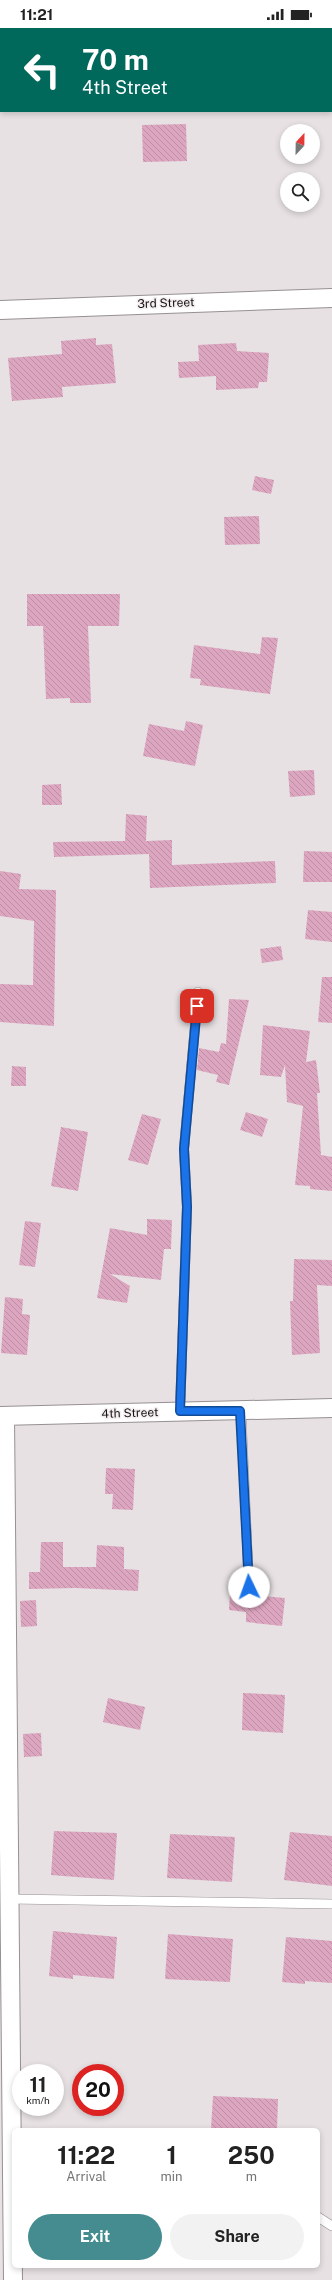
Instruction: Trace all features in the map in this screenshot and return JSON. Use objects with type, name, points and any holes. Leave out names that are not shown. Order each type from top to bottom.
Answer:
[{"type":"street","name":"3rd Street","points":[[0,310],[332,298]]},
{"type":"street","name":"4th Street","points":[[2,1416],[332,1408]]},
{"type":"street","points":[[2,1416],[8,1899],[9,2168],[12,2252]]},
{"type":"street","points":[[13,2268],[13,2280]]},
{"type":"lane","points":[[180,1411],[187,1207],[184,1149],[198,992]]},
{"type":"lane","points":[[240,1411],[249,1587]]},
{"type":"lane","points":[[8,1899],[332,1904]]},
{"type":"lane","points":[[320,2218],[332,2226]]},
{"type":"building","points":[[186,124],[187,161],[143,162],[142,125]]},
{"type":"building","points":[[96,338],[96,345],[112,344],[116,383],[62,387],[63,397],[12,401],[8,358],[62,354],[61,341]]},
{"type":"building","points":[[236,343],[237,351],[269,353],[267,382],[259,382],[258,388],[216,390],[216,376],[179,378],[178,362],[199,361],[198,345]]},
{"type":"building","points":[[255,476],[274,480],[271,494],[252,490]]},
{"type":"building","points":[[259,516],[260,544],[225,545],[224,517]]},
{"type":"building","points":[[27,594],[120,594],[119,626],[88,626],[91,703],[70,703],[70,698],[46,699],[43,626],[27,626]]},
{"type":"building","points":[[262,637],[278,638],[270,694],[200,685],[201,679],[190,678],[194,645],[260,654]]},
{"type":"building","points":[[186,721],[203,725],[195,766],[143,756],[149,724],[184,731]]},
{"type":"building","points":[[314,770],[315,795],[290,797],[288,771]]},
{"type":"building","points":[[61,784],[62,805],[42,805],[42,785]]},
{"type":"building","points":[[126,814],[147,816],[146,841],[172,840],[172,865],[275,861],[276,883],[150,888],[149,854],[54,857],[53,842],[125,841]]},
{"type":"building","points":[[304,851],[332,852],[332,882],[303,882]]},
{"type":"building","points":[[0,871],[21,874],[19,889],[56,890],[54,1026],[0,1022],[0,984],[33,985],[34,921],[0,916]]},
{"type":"building","points":[[308,910],[332,912],[332,942],[305,939]]},
{"type":"building","points":[[281,946],[283,960],[262,963],[260,949]]},
{"type":"building","points":[[322,977],[332,977],[332,1023],[318,1022]]},
{"type":"building","points":[[229,999],[249,1000],[229,1085],[216,1082],[218,1075],[197,1070],[199,1048],[219,1052],[221,1043],[226,1044]]},
{"type":"building","points":[[263,1025],[310,1031],[306,1062],[316,1060],[320,1093],[317,1093],[321,1155],[332,1157],[332,1191],[310,1189],[310,1186],[295,1185],[303,1106],[287,1102],[285,1065],[281,1077],[260,1075]]},
{"type":"building","points":[[12,1066],[26,1067],[26,1086],[11,1086]]},
{"type":"building","points":[[246,1112],[268,1119],[262,1137],[240,1130]]},
{"type":"building","points":[[142,1114],[161,1119],[148,1165],[128,1160]]},
{"type":"building","points":[[61,1127],[88,1132],[78,1191],[51,1186]]},
{"type":"building","points":[[147,1219],[172,1220],[171,1249],[164,1249],[161,1280],[110,1274],[130,1286],[127,1303],[97,1298],[110,1228],[147,1235]]},
{"type":"building","points":[[25,1221],[41,1223],[35,1267],[19,1265]]},
{"type":"building","points":[[294,1259],[332,1260],[332,1286],[317,1285],[320,1353],[292,1355],[290,1301],[293,1301]]},
{"type":"building","points":[[5,1297],[23,1299],[22,1314],[30,1315],[27,1355],[1,1353]]},
{"type":"building","points":[[106,1468],[135,1469],[133,1510],[112,1509],[113,1494],[105,1494]]},
{"type":"building","points":[[41,1542],[63,1542],[63,1567],[96,1567],[97,1545],[124,1547],[124,1569],[139,1570],[138,1591],[76,1588],[29,1589],[29,1572],[40,1572]]},
{"type":"building","points":[[230,1593],[285,1598],[282,1626],[246,1622],[246,1612],[229,1610]]},
{"type":"building","points":[[36,1600],[37,1626],[21,1627],[20,1601]]},
{"type":"building","points":[[243,1693],[285,1695],[283,1733],[242,1730]]},
{"type":"building","points":[[108,1698],[145,1707],[140,1730],[103,1722]]},
{"type":"building","points":[[41,1733],[42,1756],[24,1757],[23,1734]]},
{"type":"building","points":[[54,1831],[117,1833],[114,1880],[51,1875]]},
{"type":"building","points":[[290,1832],[332,1836],[332,1886],[284,1880]]},
{"type":"building","points":[[170,1834],[235,1837],[232,1882],[167,1878]]},
{"type":"building","points":[[53,1931],[117,1937],[114,1979],[73,1975],[73,1979],[49,1976]]},
{"type":"building","points":[[168,1934],[233,1939],[230,1982],[165,1979]]},
{"type":"building","points":[[286,1937],[332,1941],[332,1983],[305,1981],[305,1984],[282,1982]]},
{"type":"building","points":[[213,2096],[278,2099],[277,2128],[211,2128]]},
{"type":"route","points":[[197,1006],[184,1149],[187,1207],[180,1411],[240,1411],[249,1587]]}]
